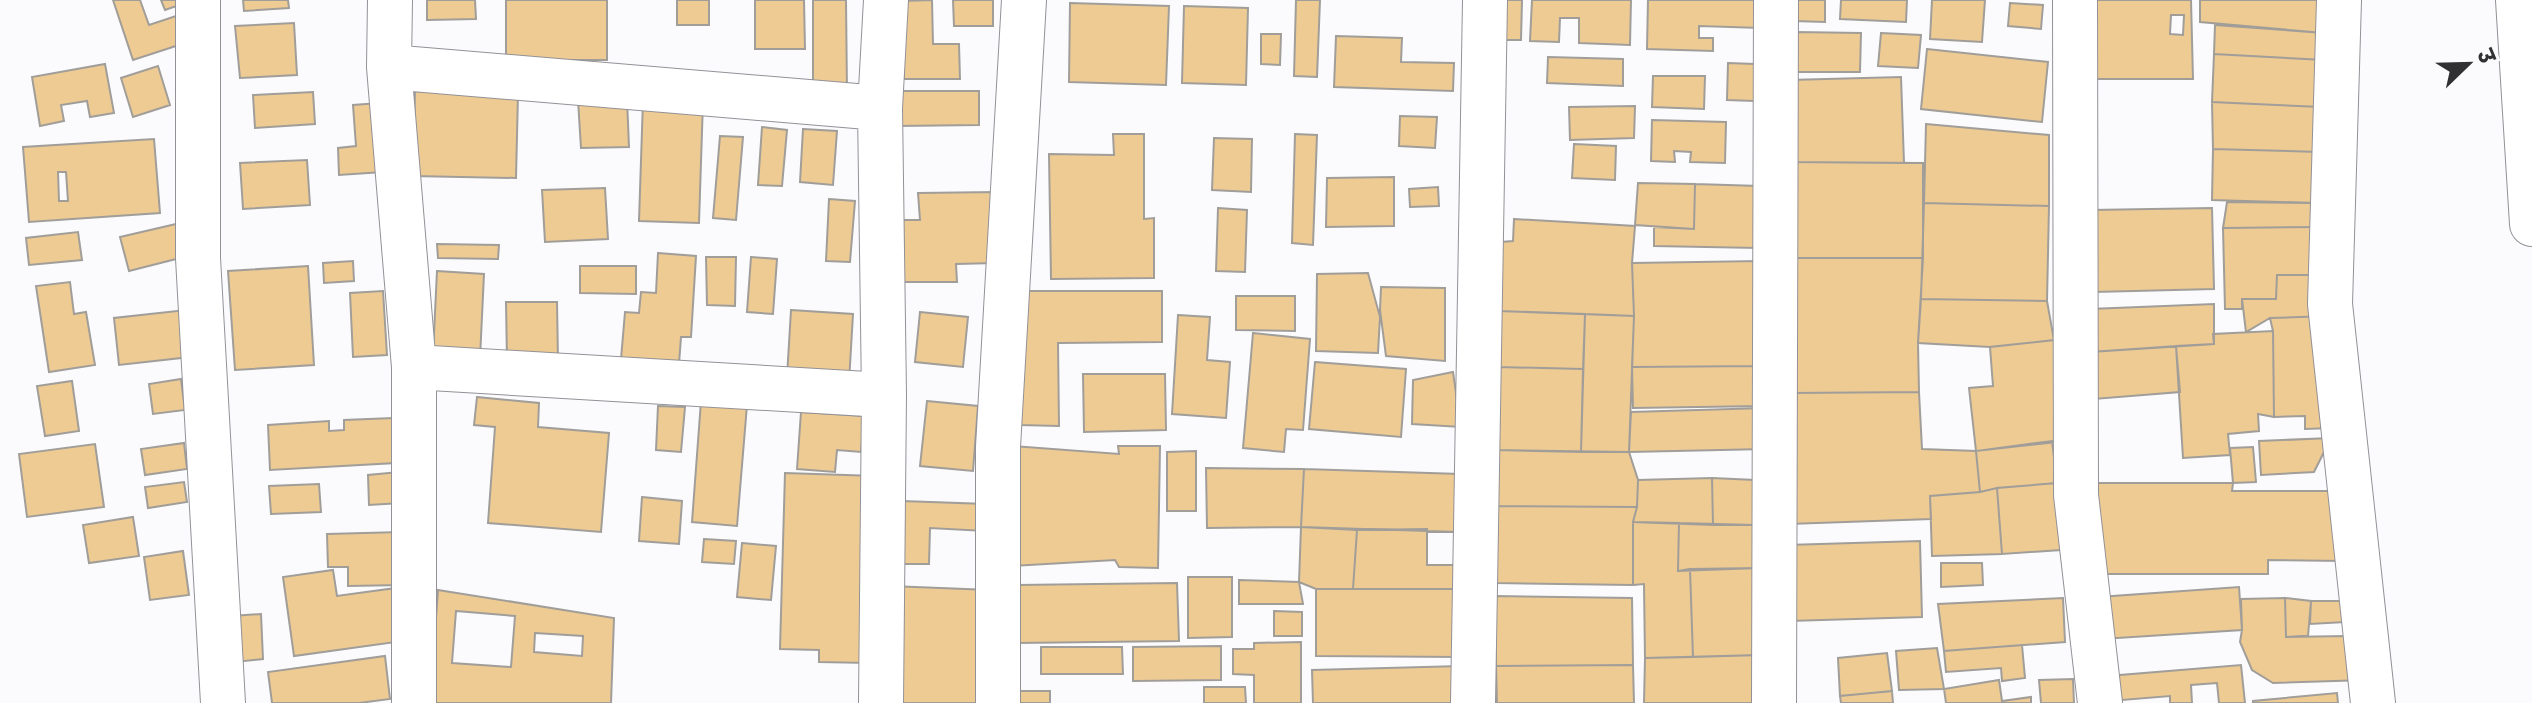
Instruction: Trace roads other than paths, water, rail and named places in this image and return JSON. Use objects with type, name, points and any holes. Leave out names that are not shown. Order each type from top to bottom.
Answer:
[{"type":"street","points":[[198,0],[198,258],[223,703]]},
{"type":"street","points":[[390,0],[389,67],[414,367],[414,703]]},
{"type":"street","points":[[881,703],[884,395],[880,108],[886,0]]},
{"type":"street","points":[[998,703],[998,447],[1024,0]]},
{"type":"street","points":[[1473,703],[1485,0]]},
{"type":"street","points":[[1774,703],[1776,0]]},
{"type":"street","points":[[2075,0],[2076,495],[2100,703]]},
{"type":"street","points":[[2339,0],[2330,304],[2373,703]]},
{"type":"street","points":[[2518,0],[2532,224]]},
{"type":"street","points":[[389,67],[880,108]]},
{"type":"street","points":[[414,367],[884,395]]}]
